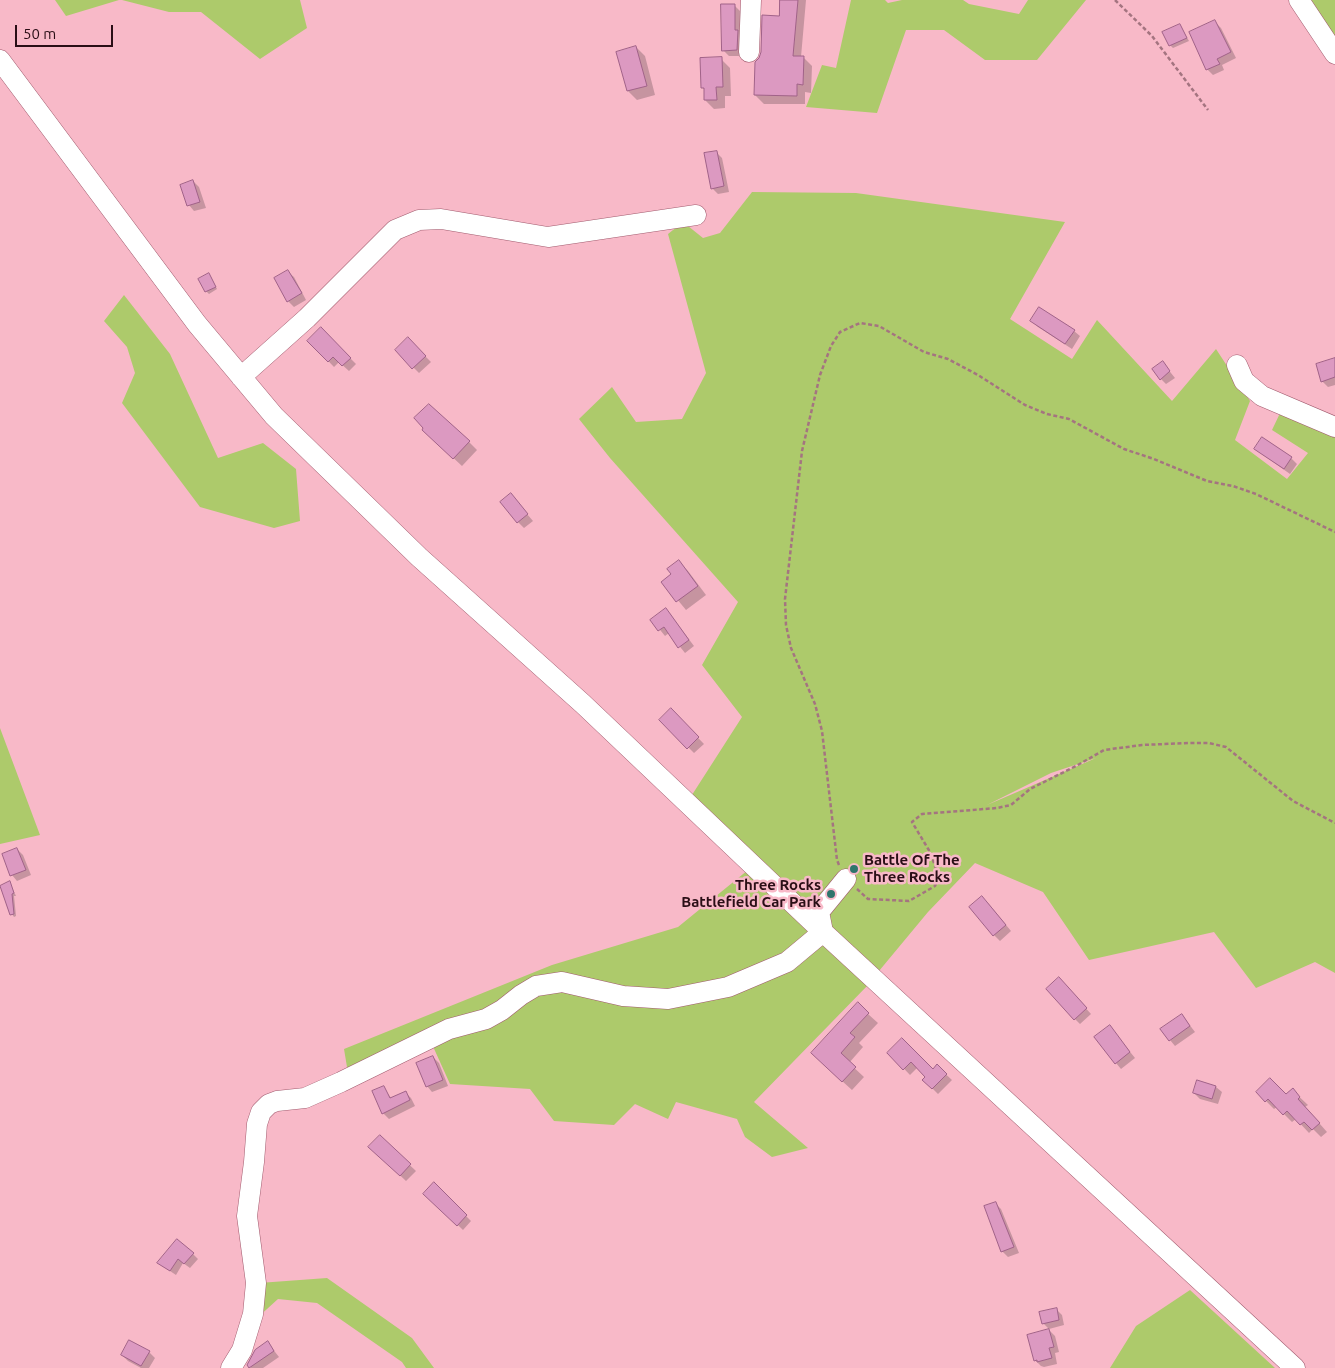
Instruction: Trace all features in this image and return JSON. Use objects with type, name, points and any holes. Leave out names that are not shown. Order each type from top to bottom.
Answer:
[{"type":"street","points":[[749,52],[752,0]]},
{"type":"street","points":[[1299,0],[1335,54]]},
{"type":"street","points":[[0,60],[197,324],[274,416],[419,557],[583,704],[823,932],[1295,1368]]},
{"type":"street","points":[[241,377],[307,318],[395,230],[419,220],[441,219],[548,237],[696,215]]},
{"type":"street","points":[[1237,365],[1244,382],[1262,396],[1335,427]]},
{"type":"street","points":[[823,932],[819,912],[846,879]]},
{"type":"street","points":[[231,1368],[242,1350],[253,1314],[256,1283],[247,1216],[257,1124],[261,1112],[269,1104],[277,1101],[305,1098],[449,1028],[486,1019],[536,986],[562,982],[623,996],[668,999],[728,987],[787,962],[823,932]]},
{"type":"path","points":[[1115,0],[1152,36],[1208,110]]},
{"type":"path","points":[[1335,532],[1256,494],[1233,486],[1207,481],[1124,449],[1069,419],[1047,414],[1025,405],[978,375],[948,359],[924,352],[879,326],[860,323],[840,332],[831,346],[820,375],[802,451],[785,599],[786,625],[791,648],[815,704],[822,731],[837,860],[846,879],[868,899],[909,901],[935,886],[939,877],[930,852],[912,822],[922,814],[997,808],[1011,805],[1030,790],[1104,750],[1142,745],[1202,743],[1226,748],[1293,801],[1335,823]]},
{"type":"green space","points":[[55,0],[119,0],[66,16]]},
{"type":"green space","points":[[122,0],[300,0],[307,28],[260,59],[201,12],[169,12]]},
{"type":"green space","points":[[851,0],[885,0],[888,3],[902,0],[963,0],[969,4],[1019,14],[1028,0],[1086,0],[1037,60],[985,60],[944,30],[906,30],[877,113],[806,107],[822,65],[836,68]]},
{"type":"green space","points":[[1308,0],[1335,0],[1335,39]]},
{"type":"green space","points":[[752,192],[856,193],[1065,222],[1010,319],[1072,359],[1097,320],[1172,401],[1216,349],[1250,401],[1235,440],[1287,479],[1308,453],[1272,430],[1282,409],[1335,432],[1335,973],[1315,962],[1256,988],[1214,932],[1089,960],[1043,892],[975,863],[928,912],[879,971],[690,798],[742,717],[702,665],[738,602],[610,458],[579,419],[612,387],[636,422],[682,419],[706,373],[668,234],[683,222],[703,238],[720,233]],"holes":[[[1096,758],[987,805],[1051,773]]]},
{"type":"green space","points":[[124,295],[170,354],[218,458],[263,443],[296,469],[300,521],[274,528],[200,507],[122,403],[135,373],[127,347],[104,321]]},
{"type":"green space","points":[[0,728],[40,835],[0,844]]},
{"type":"green space","points":[[748,870],[868,985],[754,1102],[808,1148],[772,1157],[745,1137],[737,1119],[676,1102],[668,1119],[635,1104],[614,1125],[554,1121],[530,1089],[450,1084],[431,1042],[350,1085],[344,1049],[552,965],[678,927]]},
{"type":"green space","points":[[327,1278],[412,1338],[434,1368],[406,1368],[402,1362],[317,1303],[278,1299],[256,1319],[259,1283]]},
{"type":"green space","points":[[1190,1290],[1275,1368],[1110,1368],[1136,1326]]},
{"type":"building","points":[[780,0],[798,0],[793,56],[804,56],[803,85],[797,84],[797,96],[754,95],[755,62],[761,52],[762,15],[779,16]]},
{"type":"building","points":[[721,4],[735,4],[735,30],[738,30],[737,50],[722,51]]},
{"type":"building","points":[[1215,20],[1231,52],[1217,59],[1220,64],[1206,70],[1189,32]]},
{"type":"building","points":[[1180,24],[1187,38],[1169,46],[1162,32]]},
{"type":"building","points":[[636,46],[647,86],[627,91],[616,52]]},
{"type":"building","points":[[722,57],[723,87],[716,87],[717,100],[704,100],[704,88],[701,88],[700,58]]},
{"type":"building","points":[[717,151],[724,186],[711,189],[704,153]]},
{"type":"building","points":[[193,180],[200,202],[187,206],[180,185]]},
{"type":"building","points":[[288,270],[302,293],[287,302],[274,278]]},
{"type":"building","points":[[209,273],[216,287],[205,292],[198,279]]},
{"type":"building","points":[[1039,307],[1075,330],[1065,344],[1030,321]]},
{"type":"building","points":[[321,327],[351,358],[342,366],[333,357],[328,362],[307,341]]},
{"type":"building","points":[[408,337],[426,356],[412,369],[395,350]]},
{"type":"building","points":[[1335,358],[1335,377],[1321,382],[1316,364]]},
{"type":"building","points":[[1163,361],[1170,371],[1160,380],[1152,369]]},
{"type":"building","points":[[429,404],[470,441],[453,459],[422,430],[423,428],[414,418]]},
{"type":"building","points":[[1262,437],[1292,457],[1284,469],[1254,449]]},
{"type":"building","points":[[511,493],[528,514],[517,523],[500,502]]},
{"type":"building","points":[[679,560],[698,586],[676,602],[661,582],[671,574],[667,569]]},
{"type":"building","points":[[666,608],[689,640],[678,648],[664,627],[658,631],[650,620]]},
{"type":"building","points":[[671,708],[699,737],[687,749],[659,720]]},
{"type":"building","points":[[17,848],[26,870],[10,876],[2,854]]},
{"type":"building","points":[[10,881],[14,893],[12,894],[14,914],[10,915],[0,886]]},
{"type":"building","points":[[982,896],[1006,925],[993,936],[969,907]]},
{"type":"building","points":[[1059,977],[1087,1008],[1074,1020],[1046,989]]},
{"type":"building","points":[[858,1002],[869,1013],[850,1033],[855,1037],[841,1053],[856,1067],[842,1082],[811,1053]]},
{"type":"building","points":[[1182,1014],[1190,1026],[1169,1041],[1160,1029]]},
{"type":"building","points":[[1110,1025],[1130,1052],[1115,1064],[1094,1037]]},
{"type":"building","points":[[902,1038],[933,1069],[937,1064],[947,1074],[932,1089],[922,1080],[925,1077],[911,1062],[903,1070],[887,1053]]},
{"type":"building","points":[[433,1056],[443,1080],[426,1087],[416,1063]]},
{"type":"building","points":[[1270,1078],[1286,1094],[1293,1088],[1300,1097],[1298,1099],[1320,1123],[1312,1130],[1304,1122],[1300,1125],[1287,1111],[1283,1115],[1268,1099],[1265,1102],[1256,1092]]},
{"type":"building","points":[[1197,1080],[1216,1086],[1212,1099],[1193,1093]]},
{"type":"building","points":[[384,1086],[390,1098],[406,1091],[410,1100],[382,1114],[372,1091]]},
{"type":"building","points":[[380,1135],[411,1164],[400,1176],[368,1147]]},
{"type":"building","points":[[434,1182],[467,1215],[457,1226],[423,1194]]},
{"type":"building","points":[[996,1202],[1014,1247],[1001,1252],[984,1206]]},
{"type":"building","points":[[177,1239],[194,1253],[184,1264],[178,1259],[170,1271],[157,1263]]},
{"type":"building","points":[[1057,1308],[1059,1320],[1042,1324],[1039,1312]]},
{"type":"building","points":[[1049,1329],[1054,1347],[1049,1348],[1052,1358],[1034,1361],[1027,1335]]},
{"type":"building","points":[[129,1340],[150,1351],[141,1366],[121,1355]]},
{"type":"building","points":[[268,1341],[274,1351],[249,1368],[247,1365],[255,1350]]},
{"type":"place","name":"Battle Of The Three Rocks","points":[[854,869]]},
{"type":"place","name":"Three Rocks Battlefield Car Park","points":[[831,894]]}]
